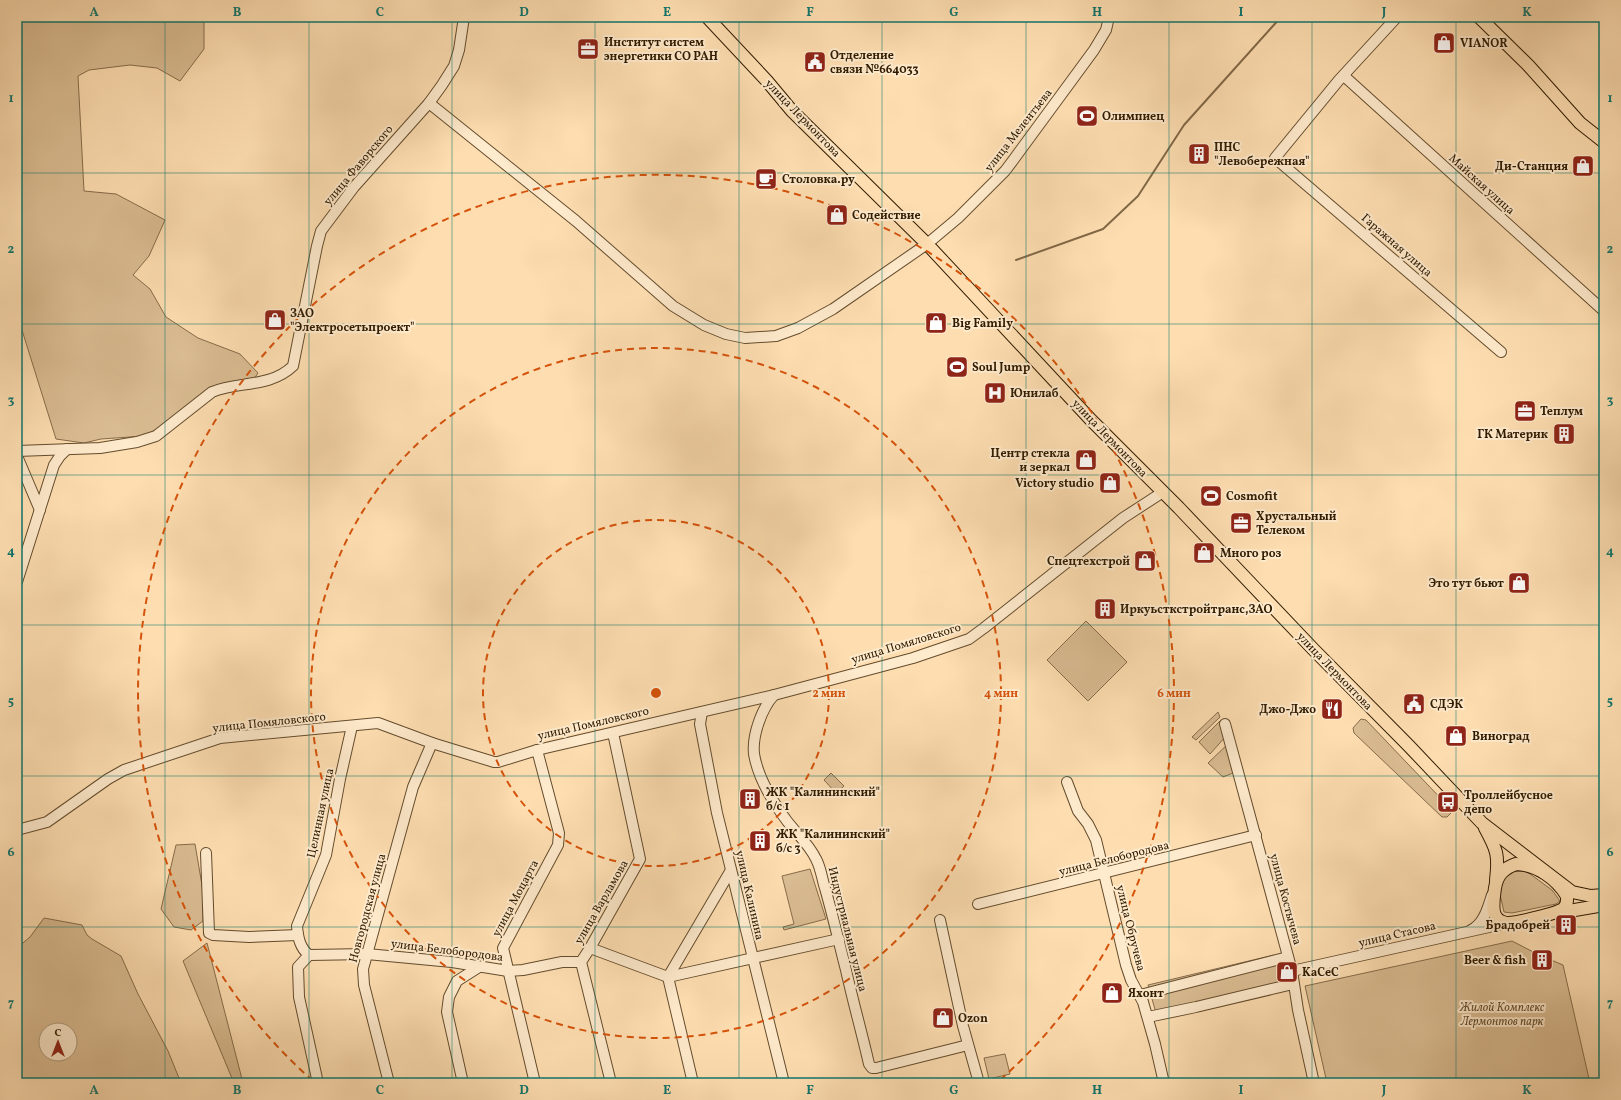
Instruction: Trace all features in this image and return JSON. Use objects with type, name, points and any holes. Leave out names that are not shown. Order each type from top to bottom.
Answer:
[{"type":"main road","name":"улица Лермонтова","points":[[707,17],[767,80],[792,110],[927,244],[1091,420],[1164,492],[1482,823],[1572,892],[1591,896],[1604,895]]},
{"type":"main road","points":[[1479,17],[1532,70],[1580,123],[1604,142]]},
{"type":"main road","name":"улица Лермонтова","points":[[1482,823],[1496,849],[1498,865],[1496,884]]},
{"type":"main road","points":[[1554,914],[1563,909],[1567,901],[1564,892],[1552,878],[1536,868],[1525,864],[1516,864],[1507,867],[1500,874],[1496,884],[1494,915],[1498,920],[1507,923],[1604,905]]},
{"type":"street","name":"улица Фаворского","points":[[68,449],[118,446],[150,438],[158,434],[212,392],[222,388],[258,383],[285,373],[293,366],[316,246],[321,231],[354,187],[429,103],[442,86],[454,66],[459,50],[464,17]]},
{"type":"street","name":"улица Мелентьева","points":[[429,103],[576,221],[673,306],[704,325],[726,334],[745,338],[776,336],[798,328],[833,309],[927,244],[958,218],[1005,171],[1094,50],[1106,30],[1109,17]]},
{"type":"street","points":[[1344,76],[1398,17]]},
{"type":"street","name":"Гаражная улица","points":[[1344,76],[1294,133],[1275,158],[1501,352]]},
{"type":"street","name":"Майская улица","points":[[1344,76],[1604,311]]},
{"type":"street","points":[[17,452],[68,449]]},
{"type":"street","points":[[17,582],[20,565],[40,510],[54,464],[68,449]]},
{"type":"street","points":[[17,456],[40,510]]},
{"type":"street","name":"улица Помяловского","points":[[17,830],[47,822],[108,779],[124,770],[220,738],[378,723],[432,743],[498,762],[537,750],[774,695],[913,658],[969,638],[984,628],[1123,518],[1164,492]]},
{"type":"street","name":"Индустриальная улица","points":[[774,695],[767,703],[762,713],[755,738],[754,752],[758,768],[766,787],[787,821],[806,842],[817,860],[839,939],[869,1064],[872,1068],[887,1066],[968,1045]]},
{"type":"street","name":"улица Калинина","points":[[702,712],[700,724],[717,813],[784,1083]]},
{"type":"street","name":"улица Костычева","points":[[1225,724],[1292,971],[1298,1010],[1314,1083]]},
{"type":"street","name":"Целинная улица","points":[[298,935],[299,920],[326,855],[340,779],[352,726]]},
{"type":"street","name":"улица Варламова","points":[[611,1083],[581,962],[640,859],[612,733]]},
{"type":"street","name":"Новгородская улица","points":[[389,1083],[364,985],[363,969],[413,788],[432,743]]},
{"type":"street","name":"улица Моцарта","points":[[535,1083],[503,948],[558,845],[559,833],[537,750]]},
{"type":"street","name":"улица Обручева","points":[[1067,782],[1078,812],[1088,824],[1096,840],[1126,965],[1131,980],[1140,995],[1148,1017],[1164,1083]]},
{"type":"street","name":"улица Белобородова","points":[[978,904],[1256,835]]},
{"type":"street","points":[[206,853],[209,933],[213,935],[249,937],[298,935],[301,946],[309,955],[298,967],[299,997],[318,1083]]},
{"type":"street","points":[[693,1083],[668,977],[731,870]]},
{"type":"street","name":"улица Лермонтова","points":[[1464,933],[1476,927],[1482,920],[1496,884]]},
{"type":"street","points":[[940,920],[968,1045],[979,1083]]},
{"type":"street","name":"улица Стасова","points":[[1292,971],[1507,923]]},
{"type":"street","points":[[590,948],[668,977],[839,939]]},
{"type":"street","name":"улица Белобородова","points":[[309,955],[366,954],[452,962],[508,971],[523,970],[562,962],[581,962]]},
{"type":"street","points":[[1140,995],[1288,957]]},
{"type":"street","points":[[464,1083],[447,1012],[449,997],[457,981],[479,967]]},
{"type":"street","points":[[1148,1017],[1294,984]]},
{"type":"green space","points":[[17,17],[204,17],[204,49],[180,81],[157,68],[130,65],[89,70],[78,76],[84,191],[116,194],[165,220],[149,256],[133,275],[150,289],[166,317],[198,338],[240,354],[258,373],[250,385],[209,388],[168,423],[144,436],[101,439],[84,443],[56,439],[17,314]]},
{"type":"green space","points":[[1086,621],[1127,662],[1088,701],[1047,660]]},
{"type":"green space","points":[[1218,712],[1220,717],[1196,740],[1192,737]]},
{"type":"green space","points":[[1361,719],[1366,720],[1449,807],[1451,813],[1447,817],[1442,817],[1354,733],[1353,728]]},
{"type":"green space","points":[[1221,720],[1227,735],[1210,754],[1199,742]]},
{"type":"green space","points":[[1230,742],[1238,771],[1223,777],[1208,763]]},
{"type":"green space","points":[[831,773],[844,786],[836,793],[824,780]]},
{"type":"green space","points":[[195,844],[203,891],[203,921],[191,930],[174,927],[161,909],[176,845]]},
{"type":"green space","points":[[810,869],[826,919],[784,930],[783,927],[794,924],[782,876]]},
{"type":"green space","points":[[1526,871],[1552,890],[1560,901],[1556,904],[1512,913],[1504,912],[1499,890],[1508,872]]},
{"type":"green space","points":[[44,918],[82,925],[87,935],[92,939],[121,956],[138,994],[168,1051],[181,1083],[17,1083],[17,948],[30,937]]},
{"type":"green space","name":"Жилой Комплекс Лермонтов парк","points":[[1512,941],[1563,965],[1590,1083],[1327,1083],[1305,986]]},
{"type":"green space","points":[[207,943],[243,1083],[234,1083],[183,961]]},
{"type":"green space","points":[[1274,955],[1282,988],[1158,1020],[1148,985]]},
{"type":"green space","points":[[1005,1054],[1010,1074],[989,1079],[984,1058]]},
{"type":"waterway","points":[[1016,260],[1103,229],[1138,196],[1184,125],[1281,17]]},
{"type":"place","name":"VIANOR","points":[[1444,43]]},
{"type":"place","name":"Институт систем энергетики СО РАН","points":[[588,49]]},
{"type":"place","name":"Отделение связи №664033","points":[[815,62]]},
{"type":"place","name":"Олимпиец","points":[[1087,116]]},
{"type":"place","name":"ПНС \"Левобережная\"","points":[[1199,154]]},
{"type":"place","name":"Ди-Станция","points":[[1583,166]]},
{"type":"place","name":"Столовка.ру","points":[[766,179]]},
{"type":"place","name":"Содействие","points":[[837,215]]},
{"type":"place","name":"ЗАО \"Электросетьпроект\"","points":[[275,320]]},
{"type":"place","name":"Big Family","points":[[936,323]]},
{"type":"place","name":"Soul Jump","points":[[957,367]]},
{"type":"place","name":"Юнилаб","points":[[995,393]]},
{"type":"place","name":"Теплум","points":[[1525,411]]},
{"type":"place","name":"ГК Материк","points":[[1564,434]]},
{"type":"place","name":"Центр стекла и зеркал","points":[[1086,460]]},
{"type":"place","name":"Victory studio","points":[[1110,483]]},
{"type":"place","name":"Cosmofit","points":[[1211,496]]},
{"type":"place","name":"Хрустальный Телеком","points":[[1241,523]]},
{"type":"place","name":"Много роз","points":[[1204,553]]},
{"type":"place","name":"Спецтехстрой","points":[[1145,561]]},
{"type":"place","name":"Это тут бьют","points":[[1519,583]]},
{"type":"place","name":"Иркуьсткстройтранс,ЗАО","points":[[1105,609]]},
{"type":"place","name":"СДЭК","points":[[1414,704]]},
{"type":"place","name":"Джо-Джо","points":[[1332,709]]},
{"type":"place","name":"Виноград","points":[[1456,736]]},
{"type":"place","name":"ЖК \"Калининский\" б/с 1","points":[[750,799]]},
{"type":"place","name":"Троллейбусное депо","points":[[1448,802]]},
{"type":"place","name":"ЖК \"Калининский\" б/с 3","points":[[760,841]]},
{"type":"place","name":"Брадобрей","points":[[1566,925]]},
{"type":"place","name":"Beer & fish","points":[[1542,960]]},
{"type":"place","name":"KaCeC","points":[[1287,972]]},
{"type":"place","name":"Яхонт","points":[[1112,993]]},
{"type":"place","name":"Ozon","points":[[943,1018]]}]
